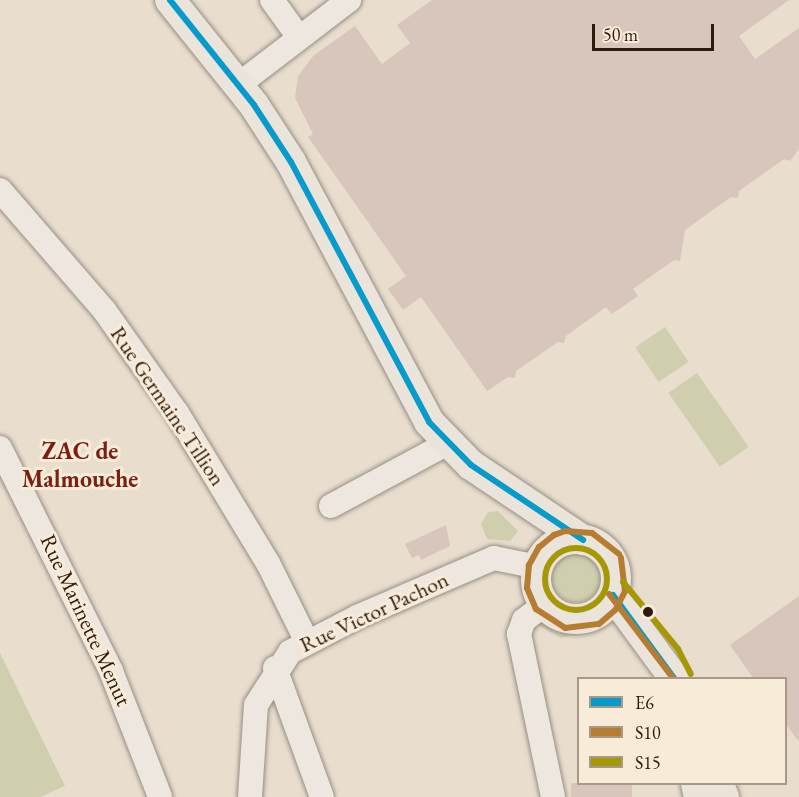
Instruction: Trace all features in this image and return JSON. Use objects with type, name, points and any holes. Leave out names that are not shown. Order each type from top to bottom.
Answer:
[{"type":"main road","points":[[170,0],[238,86],[291,162],[412,393],[448,443],[510,493],[535,522],[542,560],[536,586],[544,604],[567,619],[604,605],[616,580],[612,560],[598,545],[583,540],[534,503],[510,493]]},
{"type":"main road","points":[[542,560],[559,543],[583,540]]},
{"type":"main road","points":[[604,605],[612,626],[660,677]]},
{"type":"main road","points":[[604,605],[673,677]]},
{"type":"street","points":[[272,0],[298,36]]},
{"type":"street","points":[[238,86],[298,36],[349,0]]},
{"type":"street","name":"Rue Germaine Tillion","points":[[0,190],[104,310],[171,405],[268,563],[307,642]]},
{"type":"street","points":[[331,506],[448,443]]},
{"type":"street","name":"Rue Marinette Menut","points":[[0,448],[111,671],[160,797]]},
{"type":"street","name":"Rue Victor Pachon","points":[[250,797],[256,705],[275,668],[290,652],[307,642],[494,558],[542,560]]},
{"type":"street","points":[[544,604],[524,620],[519,634],[552,797]]},
{"type":"street","points":[[275,668],[322,797]]},
{"type":"green space","points":[[665,327],[688,362],[659,382],[635,347]]},
{"type":"green space","points":[[697,373],[749,447],[720,467],[668,393]]},
{"type":"green space","points":[[498,511],[518,531],[510,541],[487,539],[481,524],[488,512]]},
{"type":"green space","points":[[571,554],[581,554],[593,561],[600,573],[600,583],[593,595],[581,602],[571,602],[556,591],[552,583],[552,573],[563,558]]},
{"type":"green space","points":[[541,618],[571,628],[600,629],[561,638],[533,622]]},
{"type":"green space","points":[[0,653],[65,786],[40,797],[0,797]]},
{"type":"building","points":[[432,0],[789,0],[739,36],[755,59],[799,28],[799,149],[790,161],[784,159],[739,191],[738,198],[731,197],[685,230],[680,261],[674,260],[633,289],[638,296],[612,314],[606,307],[566,336],[564,343],[558,342],[516,371],[515,378],[508,377],[487,391],[421,297],[403,310],[388,289],[406,276],[308,137],[313,134],[295,98],[298,76],[314,55],[355,26],[382,64],[410,43],[397,25]]},
{"type":"building","points":[[446,525],[450,546],[421,560],[419,555],[412,558],[405,544]]},
{"type":"building","points":[[799,596],[799,742],[787,725],[787,677],[752,677],[730,645]]},
{"type":"building","points":[[571,783],[577,783],[577,785],[632,785],[632,797],[571,797]]},
{"type":"transit line","name":"E6","points":[[170,0],[254,105],[291,162],[429,422],[471,465],[583,540]]},
{"type":"transit line","name":"S10","points":[[619,554],[592,533],[565,531],[554,535],[539,547],[529,565],[527,588],[536,609],[565,628],[599,624],[616,609],[625,591],[621,557]]},
{"type":"transit line","name":"S15","points":[[570,548],[582,548],[598,557],[605,567],[607,579],[605,591],[598,601],[582,610],[570,610],[559,605],[550,596],[545,585],[545,573],[550,562],[559,553],[570,548]]},
{"type":"transit line","name":"S15","points":[[623,582],[678,649],[691,674]]},
{"type":"transit line","name":"S10","points":[[609,594],[672,677]]},
{"type":"transit line","name":"E6","points":[[613,595],[673,677]]},
{"type":"district","name":"ZAC de Malmouche","points":[[80,465]]}]
